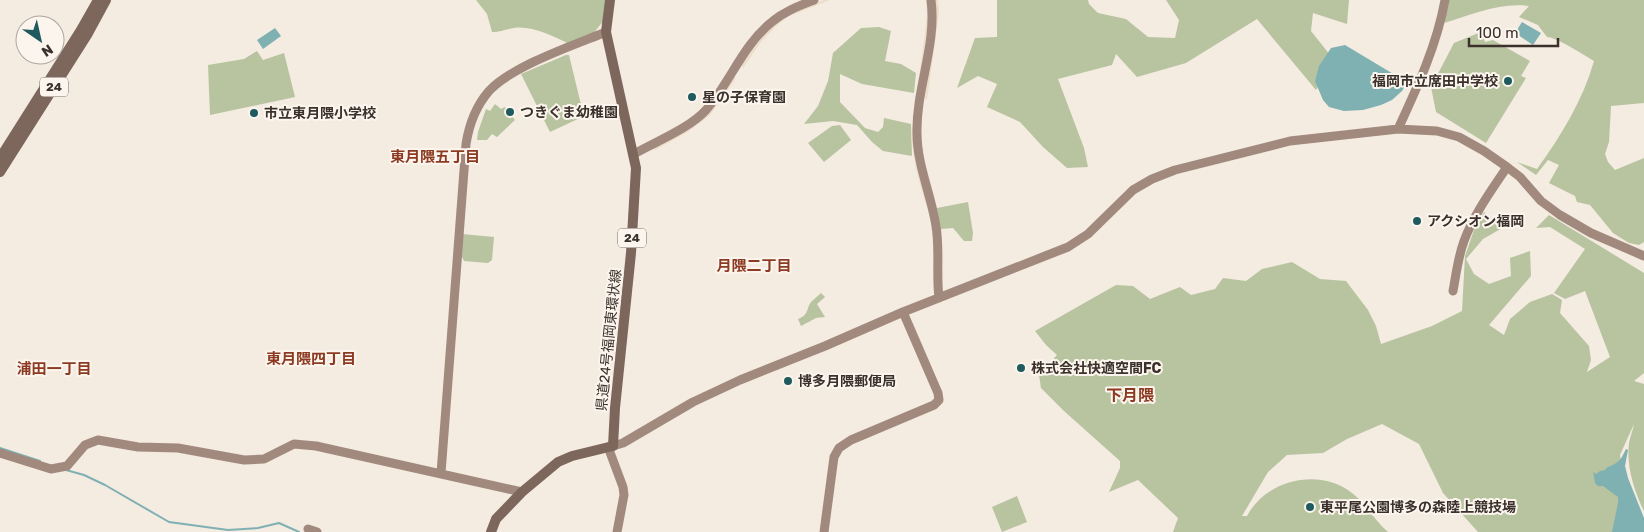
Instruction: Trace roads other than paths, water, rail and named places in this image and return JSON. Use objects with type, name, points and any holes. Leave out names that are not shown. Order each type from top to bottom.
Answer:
[{"type":"main road","name":"24","points":[[0,158],[98,0]]},
{"type":"main road","name":"24","points":[[0,172],[87,35],[106,0]]},
{"type":"main road","name":"県道24号福岡東環状線","points":[[610,0],[606,32],[636,168],[632,235],[610,447]]},
{"type":"main road","points":[[491,532],[496,519],[522,492],[558,462],[572,456],[610,447]]},
{"type":"street","points":[[634,154],[696,119],[716,97],[754,40],[765,28],[785,12],[814,0]]},
{"type":"street","points":[[931,0],[932,29],[916,132],[919,160],[936,226],[939,298]]},
{"type":"street","points":[[1398,130],[1425,68],[1445,0]]},
{"type":"street","points":[[441,473],[466,144],[469,128],[474,115],[489,91],[504,79],[519,70],[606,32]]},
{"type":"street","points":[[616,532],[624,495],[610,447],[623,443],[720,389],[903,312],[1068,247],[1088,234],[1133,190],[1152,179],[1175,170],[1290,141],[1398,130],[1436,131],[1458,137],[1484,151],[1520,177],[1541,201],[1591,234],[1644,256]]},
{"type":"street","points":[[1454,291],[1463,243],[1473,220],[1507,167]]},
{"type":"street","points":[[824,532],[834,457],[839,448],[851,440],[934,405],[939,400],[938,393],[903,312]]},
{"type":"street","points":[[0,453],[51,469],[67,466],[85,444],[98,440],[138,447],[178,448],[244,460],[264,459],[294,444],[316,446],[522,492]]},
{"type":"water","points":[[1522,22],[1541,33],[1533,45],[1515,33]]},
{"type":"water","points":[[275,28],[281,36],[263,49],[257,40]]},
{"type":"water","points":[[1345,45],[1400,78],[1405,86],[1402,91],[1392,100],[1363,110],[1344,111],[1329,107],[1323,100],[1315,81],[1319,66],[1331,48]]},
{"type":"water","points":[[1626,449],[1628,450],[1625,466],[1644,518],[1644,532],[1612,532],[1618,497],[1603,486],[1598,486],[1595,483],[1593,472],[1596,474],[1616,463],[1621,459]]},
{"type":"waterway","points":[[0,448],[40,461]]},
{"type":"waterway","points":[[66,470],[84,475],[105,485],[169,522],[228,530],[258,528],[279,523],[299,532]]},
{"type":"place","name":"福岡市立席田中学校","points":[[1508,81]]},
{"type":"place","name":"星の子保育園","points":[[692,97]]},
{"type":"place","name":"つきぐま幼稚園","points":[[510,112]]},
{"type":"place","name":"市立東月隈小学校","points":[[254,113]]},
{"type":"place","name":"アクシオン福岡","points":[[1417,221]]},
{"type":"place","name":"株式会社快適空間FC","points":[[1021,368]]},
{"type":"place","name":"博多月隈郵便局","points":[[788,381]]},
{"type":"place","name":"東平尾公園博多の森陸上競技場","points":[[1310,507]]},
{"type":"district","name":"東月隈五丁目","points":[[435,157]]},
{"type":"district","name":"月隈二丁目","points":[[754,266]]},
{"type":"district","name":"東月隈四丁目","points":[[311,359]]},
{"type":"district","name":"浦田一丁目","points":[[54,369]]},
{"type":"district","name":"下月隈","points":[[1130,395]]}]
